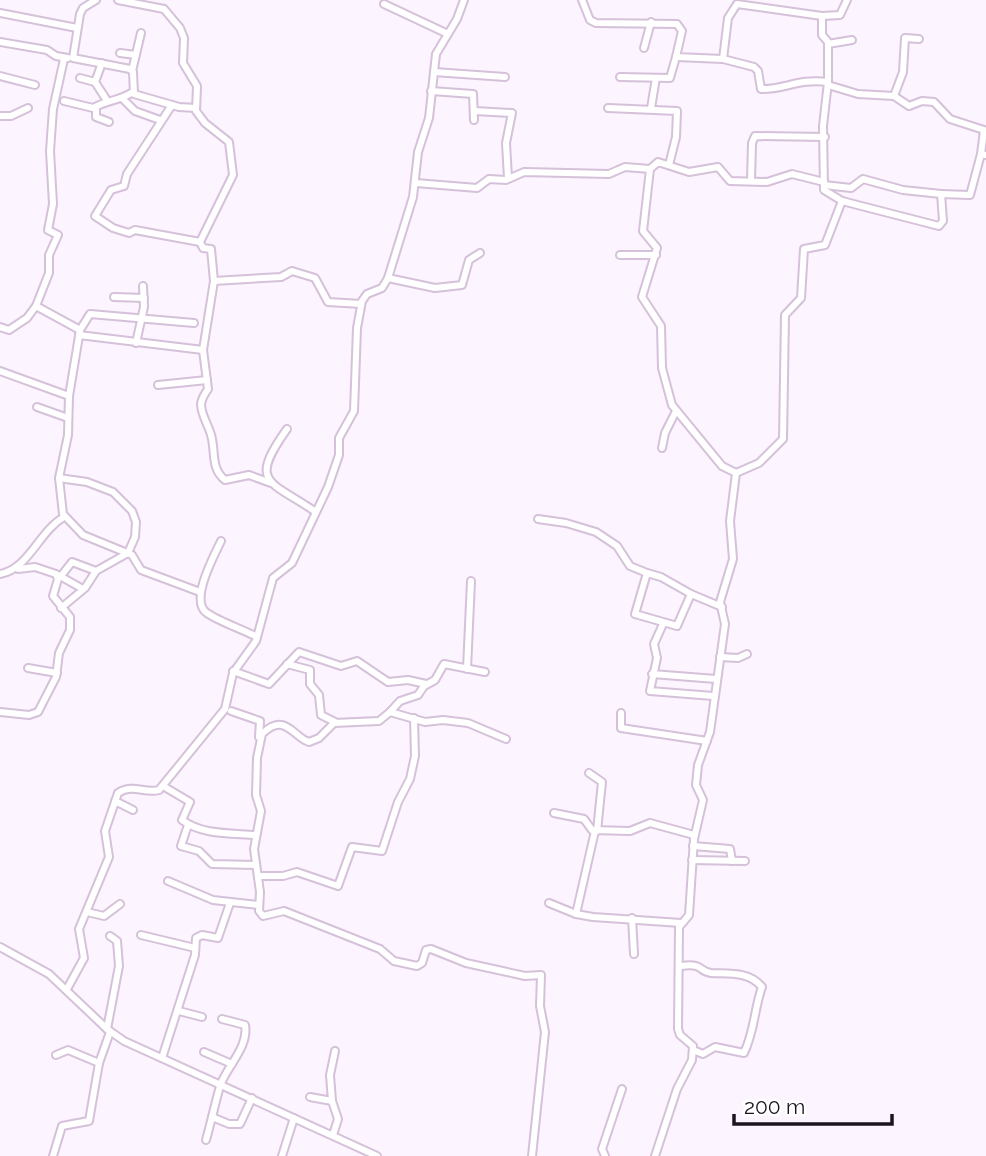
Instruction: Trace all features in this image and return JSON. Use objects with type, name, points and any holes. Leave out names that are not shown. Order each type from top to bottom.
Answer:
[{"type":"street","points":[[73,58],[82,9],[96,0]]},
{"type":"street","points":[[118,0],[164,9],[180,28],[184,38],[183,63],[197,86],[196,108],[205,123],[229,142],[233,172],[200,242]]},
{"type":"street","points":[[66,989],[84,958],[78,931],[108,857],[105,831],[121,790],[135,787],[154,791],[163,786],[201,736],[219,718],[229,702],[233,671],[257,637],[273,578],[292,563],[336,464],[339,438],[354,411],[357,328],[361,304],[367,295],[384,285],[388,278],[416,183],[418,152],[429,118],[437,51],[464,0]]},
{"type":"street","points":[[582,0],[592,22],[672,23],[681,27],[671,78],[620,77]]},
{"type":"street","points":[[723,59],[728,18],[737,4],[822,16],[840,15],[847,0]]},
{"type":"street","points":[[384,4],[448,34]]},
{"type":"street","points":[[0,13],[77,28]]},
{"type":"street","points":[[822,16],[822,35],[828,44],[828,83],[823,122],[826,193],[842,201],[939,226],[943,221],[942,194]]},
{"type":"street","points":[[644,48],[651,22]]},
{"type":"street","points":[[133,92],[132,71],[141,33]]},
{"type":"street","points":[[894,96],[903,72],[905,38],[919,39]]},
{"type":"street","points":[[828,44],[852,40]]},
{"type":"street","points":[[0,42],[47,50],[64,59],[73,58],[132,71]]},
{"type":"street","points":[[120,53],[136,55]]},
{"type":"street","points":[[676,57],[723,59],[756,69],[763,89],[799,80],[828,83],[858,93],[894,96],[909,106],[922,101],[934,102],[950,119],[982,128],[985,133],[984,155],[970,195],[913,192],[863,179],[851,188],[792,174],[767,182],[730,181],[718,167],[689,172],[656,162],[650,169],[643,231],[656,246],[656,255],[642,297],[661,326],[662,368],[676,411],[722,466],[736,473]]},
{"type":"street","points":[[0,327],[9,330],[27,318],[36,306],[49,273],[49,255],[58,234],[48,229],[53,204],[53,104],[64,59]]},
{"type":"street","points":[[95,82],[102,64]]},
{"type":"street","points":[[434,72],[505,77]]},
{"type":"street","points":[[0,76],[36,85]]},
{"type":"street","points":[[80,78],[95,82],[106,99]]},
{"type":"street","points":[[652,108],[656,78]]},
{"type":"street","points":[[431,91],[471,92],[475,96],[474,120]]},
{"type":"street","points":[[133,92],[172,105],[196,108]]},
{"type":"street","points":[[64,101],[96,107],[106,99],[123,99],[133,92]]},
{"type":"street","points":[[123,99],[135,111],[160,120]]},
{"type":"street","points":[[172,105],[160,120],[124,186],[111,190],[95,216],[129,233],[135,230],[200,242],[201,246],[212,251],[214,281],[203,351],[208,389],[202,399],[202,414],[212,437],[211,455],[225,480],[249,475],[271,482],[316,512]]},
{"type":"street","points":[[0,116],[11,116],[28,107]]},
{"type":"street","points":[[96,107],[96,117],[109,122]]},
{"type":"street","points":[[608,108],[652,108],[679,113],[669,165]]},
{"type":"street","points":[[475,111],[512,113],[506,143],[509,178]]},
{"type":"street","points":[[751,181],[752,143],[755,136],[825,137]]},
{"type":"street","points":[[416,183],[477,188],[489,179],[509,178],[524,172],[609,174],[625,167],[650,169]]},
{"type":"street","points":[[736,473],[759,463],[783,439],[785,315],[801,298],[804,249],[825,244],[842,201]]},
{"type":"street","points":[[388,278],[433,287],[462,285],[469,260],[480,253]]},
{"type":"street","points":[[620,256],[656,255]]},
{"type":"street","points":[[214,281],[281,277],[292,271],[315,278],[328,302],[361,304]]},
{"type":"street","points":[[136,343],[144,299],[143,286]]},
{"type":"street","points":[[114,297],[144,299]]},
{"type":"street","points":[[36,306],[79,333],[203,351]]},
{"type":"street","points":[[194,323],[90,314],[79,333],[59,478],[64,517],[87,538],[128,553],[141,570],[200,593]]},
{"type":"street","points":[[0,371],[69,396]]},
{"type":"street","points":[[158,384],[207,380]]},
{"type":"street","points":[[37,407],[68,418]]},
{"type":"street","points":[[662,448],[665,433],[676,411]]},
{"type":"street","points":[[271,482],[266,472],[266,460],[287,429]]},
{"type":"street","points":[[681,966],[698,964],[711,973],[740,974],[762,987],[756,1003],[757,1018],[744,1053],[715,1047],[703,1054],[694,1050],[679,1032],[681,966],[678,947],[681,923],[689,915],[694,835],[704,796],[696,785],[698,765],[707,741],[725,620],[720,602],[733,559],[730,522],[736,473]]},
{"type":"street","points":[[59,478],[107,489],[132,511],[135,533],[128,553],[96,570],[83,589],[61,608]]},
{"type":"street","points":[[18,569],[43,534],[64,517]]},
{"type":"street","points":[[538,519],[566,523],[596,533],[614,542],[630,566],[661,577],[722,607]]},
{"type":"street","points":[[220,541],[200,593],[205,612],[257,637]]},
{"type":"street","points":[[0,712],[37,713],[57,673],[59,653],[71,630],[70,617],[53,596],[58,575],[72,562],[96,570]]},
{"type":"street","points":[[0,574],[35,567],[58,575],[83,589]]},
{"type":"street","points":[[647,573],[633,613],[663,624],[679,625],[683,607],[691,594]]},
{"type":"street","points":[[467,669],[471,581]]},
{"type":"street","points":[[663,624],[654,644],[657,658],[652,674],[651,692],[713,696]]},
{"type":"street","points":[[233,671],[269,684],[300,652],[341,666],[359,662],[388,682],[408,680],[426,684]]},
{"type":"street","points":[[720,657],[738,658],[747,654]]},
{"type":"street","points":[[287,664],[310,670],[310,684],[319,695],[321,715],[337,722],[379,721],[400,701],[418,695],[426,684],[435,680],[444,664],[485,672]]},
{"type":"street","points":[[29,668],[57,673]]},
{"type":"street","points":[[652,674],[716,679]]},
{"type":"street","points":[[230,711],[260,721],[256,795],[261,807],[256,835],[256,865],[261,915],[281,911],[319,923],[380,949],[394,961],[420,965],[426,950],[431,948],[466,963],[525,976],[541,975],[540,1006],[545,1032],[531,1156]]},
{"type":"street","points":[[390,712],[425,722],[443,720],[468,723],[506,739]]},
{"type":"street","points":[[621,713],[621,728],[707,741]]},
{"type":"street","points":[[258,876],[283,876],[298,872],[338,886],[352,847],[382,851],[398,802],[410,779],[414,760],[414,718]]},
{"type":"street","points":[[259,738],[271,727],[288,727],[309,742],[337,722]]},
{"type":"street","points":[[576,914],[596,831],[601,782],[589,773]]},
{"type":"street","points":[[163,786],[190,802],[182,820],[188,825],[202,831],[256,835]]},
{"type":"street","points":[[115,802],[133,810]]},
{"type":"street","points":[[554,813],[584,820],[596,831],[630,831],[650,823],[694,835]]},
{"type":"street","points":[[188,825],[181,846],[199,851],[212,864],[256,865]]},
{"type":"street","points":[[693,846],[730,849],[732,861]]},
{"type":"street","points":[[692,860],[745,861]]},
{"type":"street","points":[[168,881],[230,903],[259,905]]},
{"type":"street","points":[[162,1058],[179,1011],[196,938],[200,935],[214,939],[219,937],[230,903]]},
{"type":"street","points":[[549,903],[576,914],[681,923]]},
{"type":"street","points":[[87,912],[104,916],[120,904]]},
{"type":"street","points":[[632,918],[634,954]]},
{"type":"street","points":[[141,935],[195,948]]},
{"type":"street","points":[[53,1156],[62,1126],[89,1121],[119,967],[117,941],[110,936]]},
{"type":"street","points":[[0,947],[41,969],[108,1030],[162,1058],[377,1156]]},
{"type":"street","points":[[179,1011],[202,1017]]},
{"type":"street","points":[[206,1140],[221,1084],[242,1045],[246,1027],[222,1018]]},
{"type":"street","points":[[56,1055],[68,1050],[99,1063]]},
{"type":"street","points":[[655,1156],[694,1050]]},
{"type":"street","points":[[333,1135],[338,1119],[332,1101],[330,1075],[335,1051]]},
{"type":"street","points":[[204,1052],[232,1064]]},
{"type":"street","points":[[605,1156],[602,1149],[622,1089]]},
{"type":"street","points":[[310,1097],[332,1101]]},
{"type":"street","points":[[212,1117],[240,1124],[252,1098]]},
{"type":"street","points":[[282,1156],[294,1118]]}]
